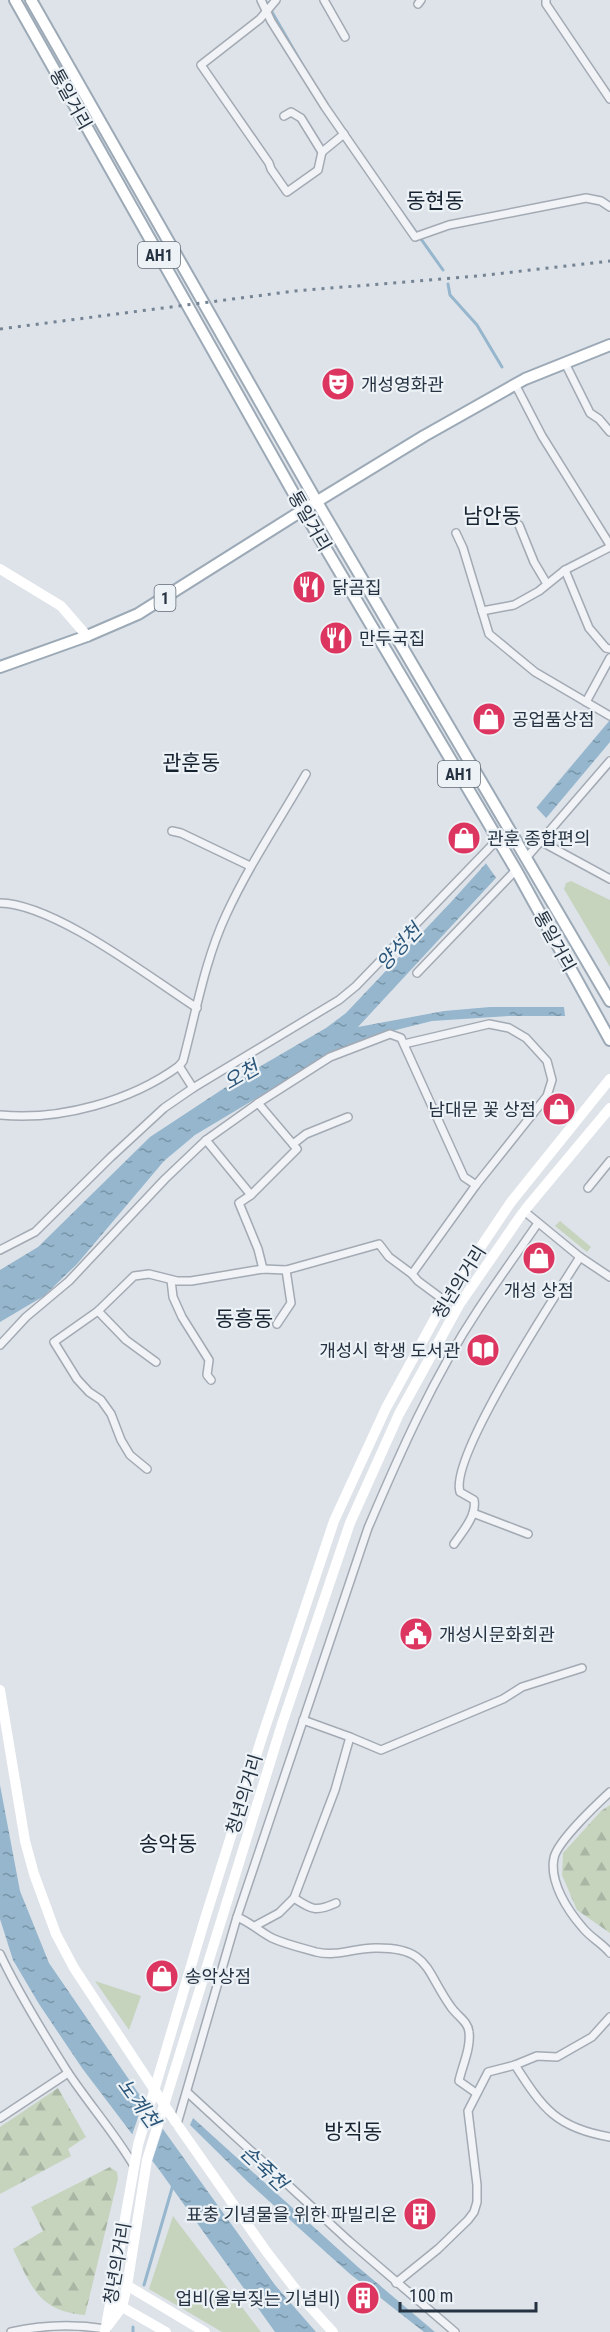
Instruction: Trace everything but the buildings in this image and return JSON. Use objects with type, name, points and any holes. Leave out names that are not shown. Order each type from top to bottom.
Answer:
[{"type":"main road","name":"통일거리","points":[[15,0],[303,510],[516,870],[610,1040]]},
{"type":"main road","name":"통일거리","points":[[31,0],[317,502],[610,1001]]},
{"type":"main road","name":"1","points":[[0,667],[87,636],[138,614],[424,436],[515,384],[610,345]]},
{"type":"main road","points":[[0,568],[61,606],[87,636]]},
{"type":"main road","name":"청년의거리","points":[[105,2331],[138,2145],[262,1737],[334,1521],[386,1408],[445,1301],[511,1202],[610,1079]]},
{"type":"main road","name":"청년의거리","points":[[105,2331],[122,2307],[147,2160],[160,2117],[282,1724],[350,1523],[399,1414],[459,1305],[524,1210],[610,1108]]},
{"type":"main road","points":[[0,1690],[25,1841],[43,1902],[56,1934],[74,1968],[177,2124],[266,2251],[303,2299],[333,2332]]},
{"type":"main road","points":[[115,2278],[205,2332]]},
{"type":"main road","points":[[109,2299],[166,2332]]},
{"type":"street","points":[[261,0],[271,6],[286,45],[415,237],[449,225],[586,198],[601,201],[610,207]]},
{"type":"street","points":[[324,0],[345,37]]},
{"type":"street","points":[[546,0],[548,7],[610,99]]},
{"type":"street","points":[[271,6],[201,65],[287,192],[318,170],[322,152],[344,134]]},
{"type":"street","points":[[284,116],[291,112],[299,115],[322,152]]},
{"type":"street","points":[[565,363],[590,413],[599,419],[610,432]]},
{"type":"street","points":[[482,611],[514,605],[539,591],[566,570],[610,546],[542,436],[515,384]]},
{"type":"street","points":[[519,525],[534,562],[547,584]]},
{"type":"street","points":[[456,533],[463,548],[489,634],[535,672],[610,716]]},
{"type":"street","points":[[566,570],[589,628],[606,648],[610,649]]},
{"type":"street","points":[[586,702],[610,658]]},
{"type":"street","points":[[527,857],[610,761]]},
{"type":"street","points":[[0,1115],[67,1112],[96,1107],[131,1092],[179,1066],[183,1060],[209,960],[225,917],[250,866],[306,774]]},
{"type":"street","points":[[172,831],[181,833],[250,866]]},
{"type":"street","points":[[0,1250],[35,1232],[164,1108],[339,1000],[356,986],[498,839]]},
{"type":"street","points":[[542,842],[610,879]]},
{"type":"street","points":[[417,974],[457,929],[516,870]]},
{"type":"street","points":[[0,903],[20,906],[98,942],[197,1008]]},
{"type":"street","points":[[404,1044],[489,1024],[509,1028],[526,1038],[547,1061],[552,1080],[547,1096],[476,1185],[412,1274]]},
{"type":"street","points":[[0,1345],[26,1317],[69,1281],[165,1179],[206,1140],[258,1103],[330,1057],[390,1034],[401,1038],[464,1177],[476,1185]]},
{"type":"street","points":[[179,1066],[193,1088]]},
{"type":"street","points":[[258,1103],[297,1149],[251,1195],[239,1203],[258,1249],[263,1269]]},
{"type":"street","points":[[293,1144],[306,1134],[348,1117]]},
{"type":"street","points":[[206,1140],[251,1195]]},
{"type":"street","points":[[588,1188],[610,1161]]},
{"type":"street","points":[[524,1210],[580,1257],[610,1277]]},
{"type":"street","points":[[177,2124],[237,1917],[368,1528],[415,1423],[477,1311],[538,1223]]},
{"type":"street","points":[[147,1469],[130,1455],[121,1440],[111,1414],[101,1400],[88,1392],[77,1379],[54,1342],[98,1311],[134,1276],[149,1274],[171,1280],[191,1281],[263,1269],[286,1270],[379,1244],[389,1257],[445,1301]]},
{"type":"street","points":[[454,1544],[472,1513],[474,1500],[460,1492],[465,1461],[504,1381],[580,1257]]},
{"type":"street","points":[[277,1324],[291,1303],[286,1270]]},
{"type":"street","points":[[171,1280],[173,1298],[182,1317],[209,1360],[207,1376],[211,1380]]},
{"type":"street","points":[[98,1311],[126,1340],[156,1362]]},
{"type":"street","points":[[472,1513],[528,1534]]},
{"type":"street","points":[[303,1720],[381,1750],[503,1699],[522,1687],[582,1668]]},
{"type":"street","points":[[255,1926],[279,1913],[294,1899],[335,1790],[350,1737]]},
{"type":"street","points":[[610,1792],[580,1821],[554,1856],[553,1875],[565,1901],[583,1929],[610,1953]]},
{"type":"street","points":[[294,1899],[309,1908],[320,1910],[336,1903]]},
{"type":"street","points":[[237,1917],[273,1938],[318,1952],[335,1954],[374,1947],[418,1957],[428,1966],[451,2007],[467,2025],[470,2035],[465,2064],[459,2081],[476,2093]]},
{"type":"street","points":[[0,1954],[68,2073],[134,2166]]},
{"type":"street","points":[[396,2283],[438,2249],[474,2212],[477,2202],[477,2185],[468,2111],[488,2072],[537,2056],[557,2057],[592,2037],[610,2017]]},
{"type":"street","points":[[515,2065],[534,2094],[554,2115],[578,2130],[610,2137]]},
{"type":"street","points":[[0,2118],[68,2073]]},
{"type":"street","points":[[186,2092],[396,2283],[455,2332]]},
{"type":"street","points":[[11,2332],[57,2326],[85,2326],[105,2331]]},
{"type":"green space","points":[[571,881],[610,900],[610,967],[564,889],[566,883]]},
{"type":"green space","points":[[560,1221],[591,1247],[587,1252],[555,1226]]},
{"type":"green space","points":[[610,1805],[610,1933],[577,1910],[562,1875],[563,1853],[601,1811]]},
{"type":"green space","points":[[95,1981],[141,1996],[129,2030]]},
{"type":"green space","points":[[58,2088],[86,2137],[68,2149],[71,2156],[0,2194],[0,2127]]},
{"type":"green space","points":[[110,2167],[117,2172],[118,2179],[85,2315],[69,2313],[38,2295],[13,2249],[43,2231],[31,2207]]},
{"type":"green space","points":[[173,2216],[261,2332],[222,2332],[149,2289]]},
{"type":"water","points":[[610,720],[610,742],[495,879],[358,1027],[444,1011],[490,1007],[564,1007],[565,1016],[509,1016],[432,1021],[384,1033],[334,1052],[195,1135],[164,1161],[77,1264],[44,1296],[0,1322],[0,1270],[38,1247],[150,1137],[235,1081],[326,1028],[346,1013],[536,808]]},
{"type":"water","name":"노계천","points":[[0,1785],[20,1891],[49,1963],[165,2132],[275,2285],[316,2332],[275,2332],[160,2171],[82,2068],[13,1960],[0,1919]]},
{"type":"water","points":[[193,2118],[358,2267],[435,2332],[424,2332],[350,2274],[249,2183],[190,2125]]},
{"type":"pier","points":[[535,806],[547,819],[497,879],[485,862]]},
{"type":"pier","points":[[145,2097],[164,2125],[151,2164],[131,2138]]},
{"type":"waterway","points":[[265,0],[306,71]]},
{"type":"waterway","points":[[399,208],[443,270]]},
{"type":"waterway","points":[[448,284],[450,295],[477,325],[502,367]]},
{"type":"waterway","points":[[144,2285],[173,2185]]},
{"type":"waterway","points":[[133,2327],[133,2332]]},
{"type":"railway","points":[[0,329],[295,291],[478,276],[610,261]]},
{"type":"place","name":"개성영화관","points":[[338,384]]},
{"type":"place","name":"닭곰집","points":[[309,587]]},
{"type":"place","name":"만두국집","points":[[336,638]]},
{"type":"place","name":"공업품상점","points":[[489,719]]},
{"type":"place","name":"관훈 종합편의","points":[[464,838]]},
{"type":"place","name":"남대문 꽃 상점","points":[[559,1109]]},
{"type":"place","name":"개성 상점","points":[[539,1258]]},
{"type":"place","name":"개성시 학생 도서관","points":[[483,1350]]},
{"type":"place","name":"개성시문화회관","points":[[416,1634]]},
{"type":"place","name":"송악상점","points":[[162,1976]]},
{"type":"place","name":"표충 기념물을 위한 파빌리온","points":[[420,2214]]},
{"type":"place","name":"업비(울부짖는 기념비)","points":[[363,2298]]},
{"type":"district","name":"동현동","points":[[435,201]]},
{"type":"district","name":"남안동","points":[[492,516]]},
{"type":"district","name":"관훈동","points":[[191,763]]},
{"type":"district","name":"동흥동","points":[[244,1319]]},
{"type":"district","name":"송악동","points":[[168,1844]]},
{"type":"district","name":"방직동","points":[[353,2132]]},
{"type":"water label","name":"양성천","points":[[399,947]]},
{"type":"water label","name":"오천","points":[[241,1075]]},
{"type":"water label","name":"손죽천","points":[[264,2168]]}]
